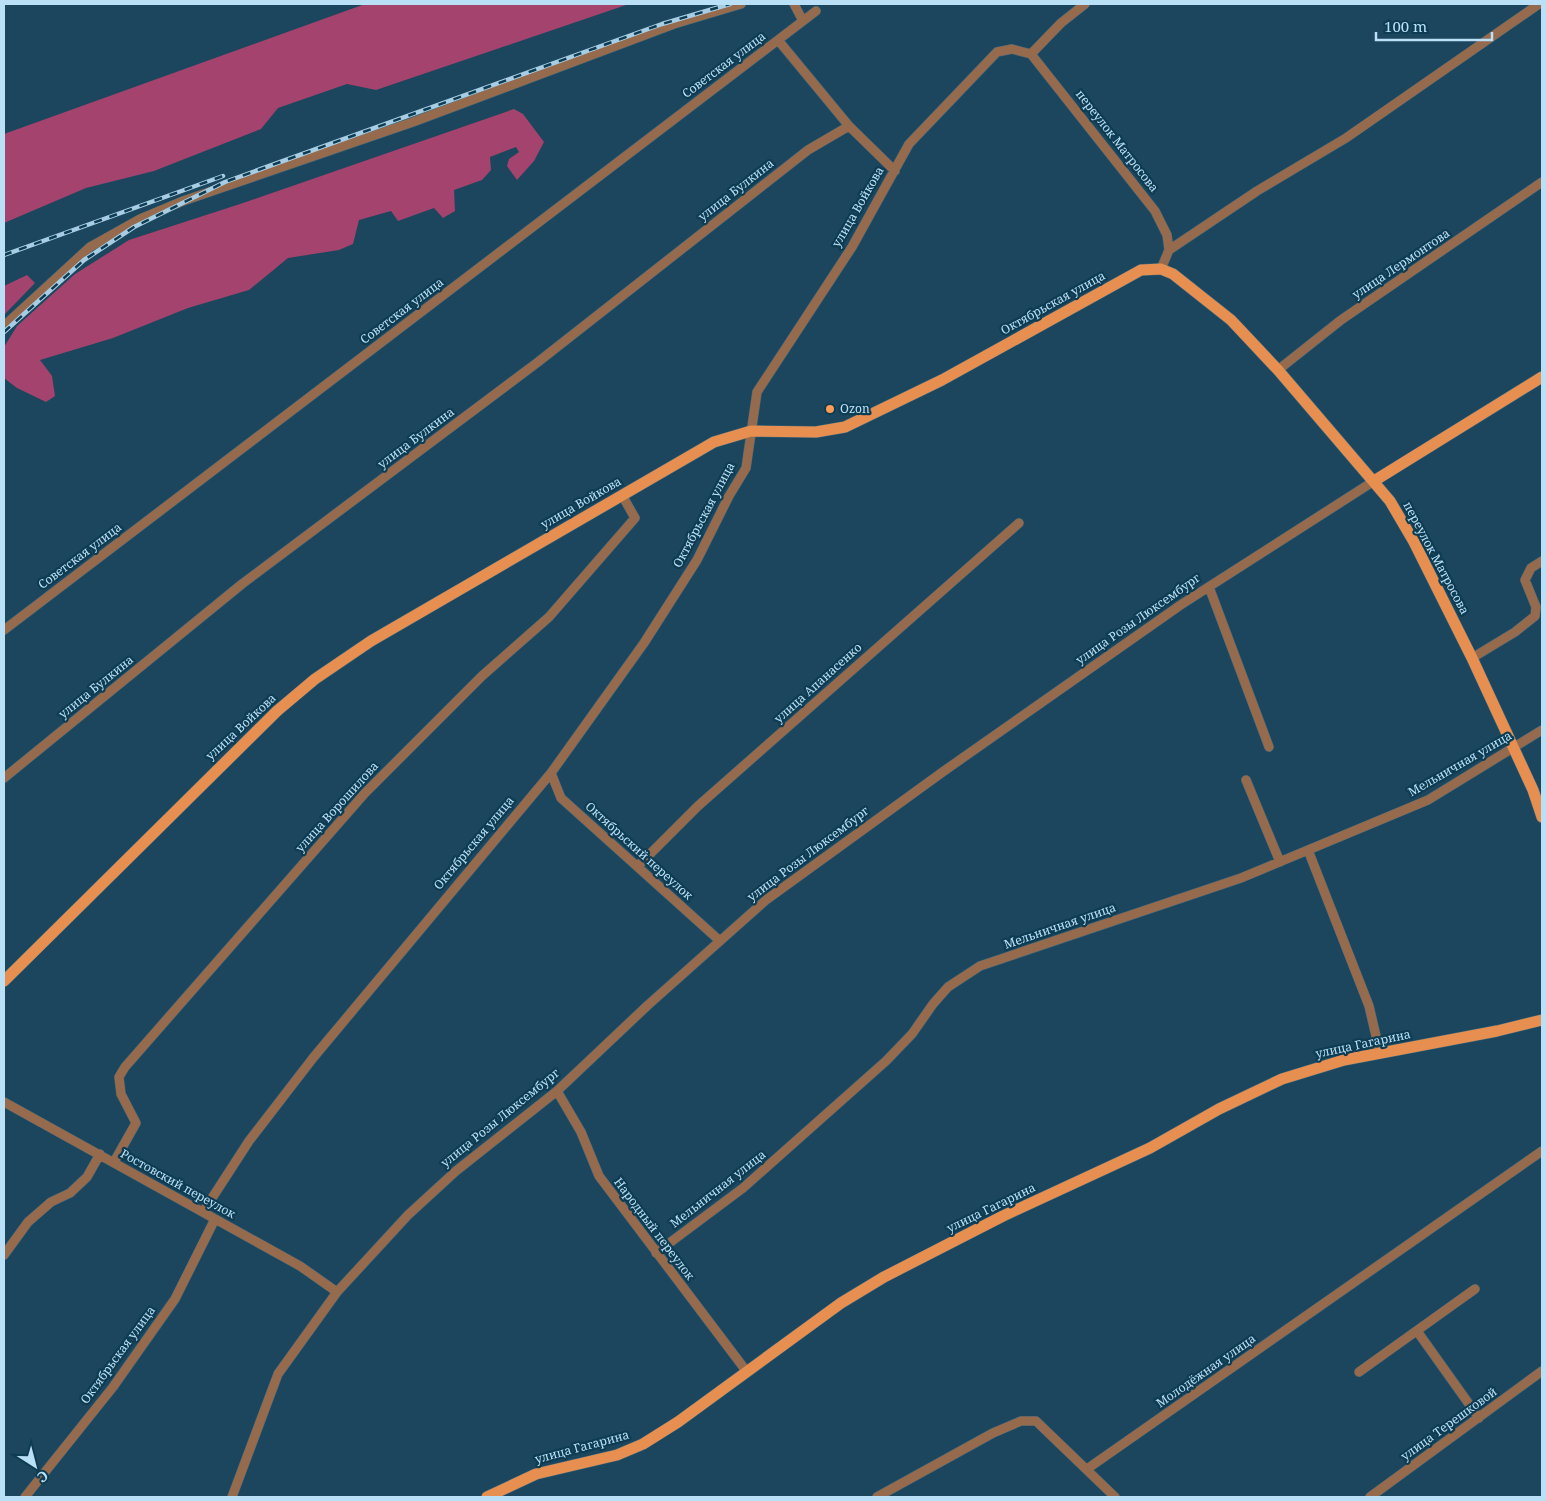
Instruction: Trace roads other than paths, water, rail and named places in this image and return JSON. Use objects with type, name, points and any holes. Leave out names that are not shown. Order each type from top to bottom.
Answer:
[{"type":"main road","name":"Октябрьская улица","points":[[751,431],[816,432],[845,427],[880,412],[942,380],[1141,270],[1161,269]]},
{"type":"main road","name":"переулок Матросова","points":[[1161,269],[1173,274],[1231,320],[1278,370],[1390,501],[1414,542],[1472,658],[1542,813]]},
{"type":"main road","name":"улица Розы Люксембург","points":[[1374,481],[1542,377]]},
{"type":"main road","name":"улица Войкова","points":[[4,981],[226,760],[277,711],[315,679],[371,641],[714,442],[751,431]]},
{"type":"main road","name":"улица Гагарина","points":[[487,1497],[536,1474],[617,1455],[643,1444],[747,1372],[841,1303],[884,1277],[1003,1216],[1150,1148],[1219,1109],[1282,1079],[1344,1060],[1497,1031],[1542,1020]]},
{"type":"street","points":[[4,326],[90,247],[140,219],[183,201],[440,112],[674,24],[741,4]]},
{"type":"street","points":[[794,4],[804,21]]},
{"type":"street","points":[[1031,54],[1061,23],[1085,4]]},
{"type":"street","points":[[1161,269],[1169,250],[1257,191],[1346,138],[1539,4]]},
{"type":"street","name":"Советская улица","points":[[4,630],[816,12]]},
{"type":"street","points":[[778,40],[849,126],[894,172]]},
{"type":"street","name":"улица Войкова","points":[[751,431],[757,392],[852,247],[909,144],[998,52],[1012,49],[1031,54]]},
{"type":"street","name":"переулок Матросова","points":[[1031,54],[1155,211],[1167,235],[1169,250]]},
{"type":"street","name":"улица Булкина","points":[[4,778],[242,584],[538,362],[808,150],[849,126]]},
{"type":"street","name":"улица Лермонтова","points":[[1278,370],[1341,320],[1542,182]]},
{"type":"street","name":"Октябрьская улица","points":[[203,1212],[249,1142],[313,1058],[551,773],[644,643],[698,560],[729,496],[746,468],[751,431]]},
{"type":"street","name":"улица Розы Люксембург","points":[[232,1497],[278,1374],[337,1292],[408,1215],[456,1171],[557,1091],[648,1005],[766,900],[936,777],[1209,587],[1374,481]]},
{"type":"street","name":"улица Ворошилова","points":[[114,1162],[136,1123],[121,1094],[119,1077],[125,1067],[365,793],[482,676],[549,617],[635,518],[622,495]]},
{"type":"street","name":"улица Апанасенко","points":[[638,866],[698,806],[1019,523]]},
{"type":"street","points":[[1472,658],[1530,622],[1535,616],[1536,607],[1525,580],[1531,568],[1542,561]]},
{"type":"street","points":[[1209,587],[1268,747]]},
{"type":"street","name":"Мельничная улица","points":[[656,1253],[757,1176],[886,1061],[912,1034],[933,1004],[948,987],[980,966],[1241,878],[1428,800],[1542,730]]},
{"type":"street","name":"Октябрьский переулок","points":[[551,773],[560,798],[720,941]]},
{"type":"street","points":[[1246,780],[1280,862]]},
{"type":"street","points":[[1308,850],[1369,1006],[1380,1053]]},
{"type":"street","name":"Народный переулок","points":[[557,1091],[580,1132],[599,1176],[747,1372]]},
{"type":"street","name":"Ростовский переулок","points":[[4,1102],[300,1266],[337,1292]]},
{"type":"street","name":"Молодёжная улица","points":[[1086,1469],[1542,1151]]},
{"type":"street","points":[[4,1255],[28,1222],[50,1202],[70,1193],[87,1177],[100,1154]]},
{"type":"street","name":"Октябрьская улица","points":[[25,1497],[114,1387],[175,1299],[215,1219]]},
{"type":"street","points":[[1358,1372],[1475,1289]]},
{"type":"street","points":[[1417,1330],[1479,1418]]},
{"type":"street","name":"улица Терешковой","points":[[1370,1497],[1542,1370]]},
{"type":"street","points":[[877,1497],[993,1433],[1021,1421],[1036,1421],[1115,1497]]},
{"type":"railway","points":[[4,332],[84,260],[134,227],[225,182],[662,24],[730,4]]},
{"type":"railway","points":[[4,255],[223,176]]},
{"type":"place","name":"Ozon","points":[[830,409]]}]
